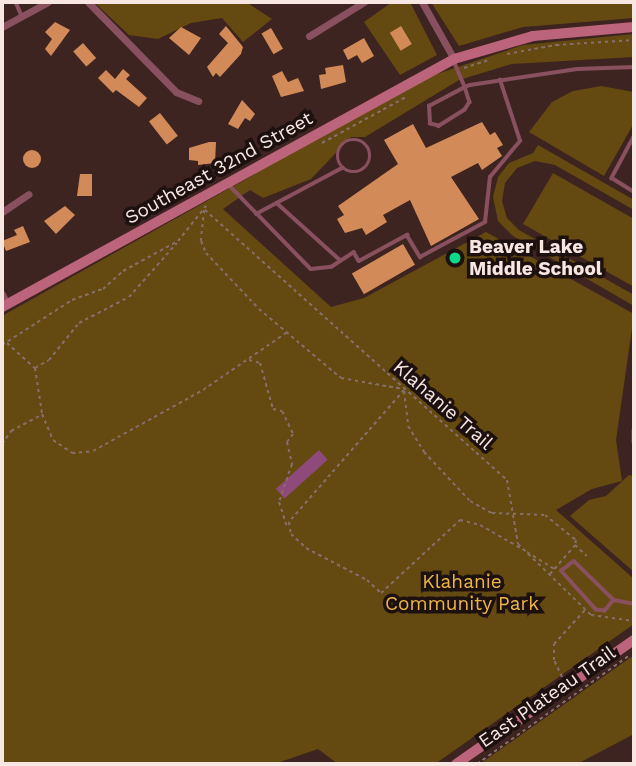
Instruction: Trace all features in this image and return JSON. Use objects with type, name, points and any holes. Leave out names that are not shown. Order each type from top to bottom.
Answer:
[{"type":"street","points":[[2,27],[48,2]]},
{"type":"street","points":[[88,2],[176,92],[198,101]]},
{"type":"street","points":[[309,36],[364,2]]},
{"type":"street","points":[[422,2],[456,64]]},
{"type":"street","name":"Southeast 32nd Street","points":[[4,302],[456,64],[533,36],[634,27]]},
{"type":"street","points":[[2,212],[29,194]]},
{"type":"street","points":[[456,764],[634,640]]},
{"type":"lane","points":[[16,2],[22,16]]},
{"type":"lane","points":[[456,64],[465,87],[470,102],[466,110],[439,126],[430,124],[429,106],[465,87],[500,80],[634,67]]},
{"type":"lane","points":[[227,184],[311,269],[331,267],[354,252],[359,261],[407,235],[420,257],[485,222],[490,177],[520,141],[500,80]]},
{"type":"lane","points":[[634,136],[612,178],[634,192]]},
{"type":"lane","points":[[353,140],[367,146],[370,161],[363,170],[352,173],[342,167],[338,158],[343,144],[353,140]]},
{"type":"lane","points":[[256,214],[342,167]]},
{"type":"lane","points":[[277,203],[340,260]]},
{"type":"lane","points":[[634,430],[634,442]]},
{"type":"lane","points":[[614,600],[605,611],[596,610],[561,571],[574,561],[614,600],[634,604]]},
{"type":"path","points":[[504,54],[556,45],[634,40]]},
{"type":"path","points":[[456,64],[492,58]]},
{"type":"path","points":[[321,144],[412,93]]},
{"type":"path","points":[[35,368],[49,360],[79,323],[129,297],[204,209],[215,201]]},
{"type":"path","points":[[204,209],[201,241],[206,253],[286,333],[341,378],[404,390]]},
{"type":"path","name":"Klahanie Trail","points":[[204,209],[507,480],[514,534],[524,551],[549,575],[601,620],[634,621]]},
{"type":"path","points":[[2,345],[72,300],[103,289],[123,271],[177,241]]},
{"type":"path","points":[[6,342],[35,368],[42,414],[53,440],[72,453],[93,451],[248,359],[286,333]]},
{"type":"path","points":[[248,359],[260,363],[273,409],[282,411],[293,434],[286,442],[292,464],[279,502],[287,527],[306,548],[367,580],[381,593],[460,520],[480,525],[554,569]]},
{"type":"path","points":[[404,390],[408,426],[424,452],[470,501],[492,513],[545,515],[576,540],[573,556]]},
{"type":"path","points":[[287,527],[404,390]]},
{"type":"path","points":[[2,444],[11,431],[42,414]]},
{"type":"path","points":[[576,546],[587,556]]},
{"type":"path","points":[[549,575],[576,546]]},
{"type":"path","points":[[580,562],[583,553]]},
{"type":"path","points":[[568,686],[552,650],[586,609]]},
{"type":"path","name":"East Plateau Trail","points":[[477,764],[634,652]]},
{"type":"green space","points":[[94,2],[246,2],[272,19],[243,42],[222,18],[191,23],[158,39],[129,35]]},
{"type":"green space","points":[[392,2],[410,2],[437,55],[400,75],[364,22]]},
{"type":"green space","points":[[431,2],[634,2],[634,18],[523,27],[459,46]]},
{"type":"green space","name":"Klahanie Community Park","points":[[634,34],[634,57],[512,64],[459,80],[365,137],[351,137],[311,179],[263,198],[250,190],[223,209],[331,307],[364,298],[486,232],[634,314],[616,440],[622,481],[592,489],[556,510],[634,579],[634,624],[435,764],[338,764],[318,749],[274,764],[2,764],[2,316],[428,77],[523,45]]},
{"type":"green space","points":[[601,86],[634,92],[634,123],[604,176],[529,132],[552,102],[573,91]]},
{"type":"green space","points":[[538,145],[634,200],[634,210],[555,165],[535,161],[517,168],[505,183],[502,201],[507,218],[519,230],[634,295],[634,306],[513,236],[498,221],[493,197],[498,177],[509,163],[533,153]]},
{"type":"green space","points":[[553,173],[634,219],[634,287],[523,224]]},
{"type":"green space","points":[[629,475],[634,476],[634,572],[570,516],[589,500],[606,496]]},
{"type":"green space","points":[[634,655],[634,734],[577,764],[480,764]]},
{"type":"shaded area","points":[[319,450],[328,460],[285,498],[276,489]]},
{"type":"building","points":[[55,22],[70,30],[51,56],[45,49],[52,39],[45,32]]},
{"type":"building","points":[[226,26],[243,47],[241,54],[220,77],[216,73],[213,77],[207,67],[228,43],[219,34]]},
{"type":"building","points":[[401,26],[412,44],[401,51],[390,33]]},
{"type":"building","points":[[181,27],[201,38],[189,55],[169,38]]},
{"type":"building","points":[[271,28],[283,49],[273,54],[261,34]]},
{"type":"building","points":[[364,38],[374,56],[362,63],[357,55],[348,60],[343,50]]},
{"type":"building","points":[[83,43],[96,58],[86,67],[73,52]]},
{"type":"building","points":[[343,65],[346,82],[321,89],[319,75],[326,74],[325,68]]},
{"type":"building","points":[[123,69],[130,75],[126,79],[147,98],[139,107],[116,90],[113,93],[98,78],[106,70],[115,79]]},
{"type":"building","points":[[282,71],[288,82],[298,78],[304,91],[281,97],[272,76]]},
{"type":"building","points":[[242,100],[255,114],[250,121],[245,118],[238,129],[228,124]]},
{"type":"building","points":[[160,113],[178,136],[167,144],[149,122]]},
{"type":"building","points":[[482,122],[490,135],[495,132],[503,145],[497,148],[502,156],[482,170],[478,163],[451,177],[479,219],[431,246],[410,200],[383,215],[387,222],[366,235],[362,228],[345,233],[337,219],[344,215],[338,206],[398,164],[384,140],[413,124],[426,148]]},
{"type":"building","points":[[216,142],[215,163],[198,165],[198,161],[189,160],[189,148]]},
{"type":"building","points":[[32,150],[38,153],[41,159],[38,165],[32,168],[26,165],[23,159],[26,153]]},
{"type":"building","points":[[80,174],[92,174],[92,196],[77,196]]},
{"type":"building","points":[[65,206],[75,215],[56,234],[44,221]]},
{"type":"building","points":[[23,226],[30,242],[6,251],[2,241],[17,235],[14,230]]},
{"type":"building","points":[[403,244],[415,265],[364,294],[352,274]]},
{"type":"place","name":"Beaver Lake Middle School","points":[[455,258]]}]
